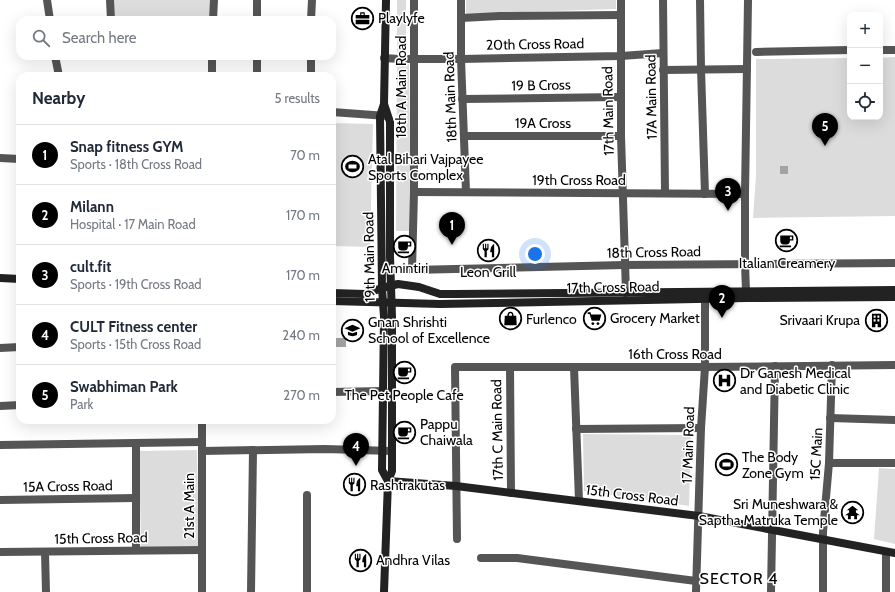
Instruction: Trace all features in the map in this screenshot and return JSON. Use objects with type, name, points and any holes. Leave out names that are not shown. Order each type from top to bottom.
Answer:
[{"type":"main road","name":"19th Main Road","points":[[386,0],[384,104],[380,116],[382,302],[384,317],[382,470],[388,481]]},
{"type":"main road","name":"19th Main Road","points":[[384,104],[390,122],[390,256],[392,302],[392,471],[388,481],[384,592]]},
{"type":"main road","points":[[0,278],[16,278]]},
{"type":"main road","name":"17th Cross Road","points":[[336,293],[365,294],[398,284],[419,287],[440,294],[895,290]]},
{"type":"main road","points":[[430,291],[430,303]]},
{"type":"main road","name":"17th Cross Road","points":[[336,301],[448,304],[895,297]]},
{"type":"main road","name":"15th Cross Road","points":[[388,481],[456,486],[699,516],[895,554]]},
{"type":"street","points":[[47,0],[49,16]]},
{"type":"street","points":[[110,0],[111,16]]},
{"type":"street","points":[[213,16],[214,0]]},
{"type":"street","points":[[257,0],[257,16]]},
{"type":"street","points":[[312,0],[312,16]]},
{"type":"street","name":"18th A Main Road","points":[[412,270],[414,192],[411,59],[414,0]]},
{"type":"street","name":"18th Main Road","points":[[461,0],[462,99],[466,192]]},
{"type":"street","name":"17th Main Road","points":[[621,0],[621,136],[626,293]]},
{"type":"street","name":"17A Main Road","points":[[663,0],[665,194]]},
{"type":"street","points":[[700,0],[704,194]]},
{"type":"street","points":[[746,291],[744,264],[748,0]]},
{"type":"street","points":[[461,18],[500,16],[621,15]]},
{"type":"street","points":[[756,52],[847,50]]},
{"type":"street","points":[[883,50],[895,50]]},
{"type":"street","name":"20th Cross Road","points":[[411,59],[621,56],[663,53]]},
{"type":"street","points":[[384,58],[399,59]]},
{"type":"street","points":[[56,60],[58,72]]},
{"type":"street","points":[[212,60],[212,72]]},
{"type":"street","points":[[257,60],[257,72]]},
{"type":"street","points":[[311,60],[311,72]]},
{"type":"street","points":[[663,70],[747,69]]},
{"type":"street","name":"19 B Cross","points":[[462,99],[621,97]]},
{"type":"street","points":[[336,112],[389,116]]},
{"type":"street","name":"19A Cross","points":[[464,136],[621,136]]},
{"type":"street","points":[[0,158],[16,160]]},
{"type":"street","name":"19th Cross Road","points":[[414,192],[745,194]]},
{"type":"street","name":"18th Cross Road","points":[[412,270],[624,265],[895,263]]},
{"type":"street","name":"17 Main Road","points":[[696,592],[701,428],[705,367],[705,299]]},
{"type":"street","points":[[0,348],[16,347]]},
{"type":"street","name":"15C Main","points":[[824,592],[823,532],[829,463],[832,365]]},
{"type":"street","name":"16th Cross Road","points":[[456,486],[455,367],[895,365]]},
{"type":"street","points":[[574,366],[579,501]]},
{"type":"street","points":[[771,592],[776,366]]},
{"type":"street","name":"17th C Main Road","points":[[510,367],[511,493]]},
{"type":"street","points":[[336,392],[384,391]]},
{"type":"street","points":[[0,406],[16,405]]},
{"type":"street","points":[[830,418],[895,420]]},
{"type":"street","name":"21st A Main","points":[[202,424],[202,592]]},
{"type":"street","points":[[576,429],[701,428]]},
{"type":"street","points":[[0,445],[136,443],[253,450],[325,449],[392,451]]},
{"type":"street","points":[[136,443],[136,550]]},
{"type":"street","points":[[251,592],[253,450]]},
{"type":"street","points":[[829,463],[895,463]]},
{"type":"street","points":[[456,486],[457,539]]},
{"type":"street","points":[[307,495],[307,592]]},
{"type":"street","name":"15A Cross Road","points":[[0,500],[136,498]]},
{"type":"street","name":"15th Cross Road","points":[[0,552],[202,550]]},
{"type":"street","points":[[45,552],[46,592]]},
{"type":"street","points":[[886,552],[886,592]]},
{"type":"street","points":[[480,558],[517,558],[696,581]]},
{"type":"shaded area","points":[[112,0],[210,0],[210,16],[114,16]]},
{"type":"shaded area","points":[[397,0],[406,0],[406,53],[397,53]]},
{"type":"shaded area","points":[[466,0],[616,0],[616,9],[466,14]]},
{"type":"shaded area","points":[[895,57],[895,216],[753,218],[756,176],[756,59],[847,58],[847,120],[883,120],[883,58]]},
{"type":"shaded area","points":[[397,64],[409,64],[411,231],[396,231]]},
{"type":"shaded area","name":"Atal Bihari Vajpayee Sports Complex","points":[[336,123],[373,124],[370,247],[336,246]]},
{"type":"shaded area","points":[[780,166],[788,166],[788,174],[780,174]]},
{"type":"shaded area","points":[[336,338],[346,338],[346,347],[336,347]]},
{"type":"shaded area","points":[[583,434],[691,435],[689,506],[584,491]]},
{"type":"shaded area","points":[[197,450],[199,546],[141,547],[139,451]]},
{"type":"shaded area","points":[[879,468],[895,469],[895,544],[874,539]]},
{"type":"place","name":"Playlyfe","points":[[363,18]]},
{"type":"place","name":"Swabhiman Park","points":[[825,146]]},
{"type":"place","name":"Atal Bihari Vajpayee Sports Complex","points":[[352,167]]},
{"type":"place","name":"cult.fit","points":[[728,211]]},
{"type":"place","name":"Italian Creamery","points":[[787,241]]},
{"type":"place","name":"Snap fitness GYM","points":[[452,245]]},
{"type":"place","name":"Amintiri","points":[[405,246]]},
{"type":"place","name":"Leon Grill","points":[[488,250]]},
{"type":"place","name":"Grocery Market","points":[[595,318]]},
{"type":"place","name":"Milann","points":[[722,318]]},
{"type":"place","name":"Furlenco","points":[[510,319]]},
{"type":"place","name":"Srivaari Krupa","points":[[876,320]]},
{"type":"place","name":"Gnan Shrishti School of Excellence","points":[[352,330]]},
{"type":"place","name":"The Pet People Cafe","points":[[404,373]]},
{"type":"place","name":"Dr Ganesh Medical and Diabetic Clinic","points":[[725,381]]},
{"type":"place","name":"Pappu Chaiwala","points":[[404,432]]},
{"type":"place","name":"The Body Zone Gym","points":[[726,465]]},
{"type":"place","name":"CULT Fitness center","points":[[356,466]]},
{"type":"place","name":"Rashtrakutas","points":[[355,485]]},
{"type":"place","name":"Sri Muneshwara & Saptha Matruka Temple","points":[[853,512]]},
{"type":"place","name":"Andhra Vilas","points":[[360,560]]},
{"type":"district","name":"SECTOR 4","points":[[739,578]]}]
